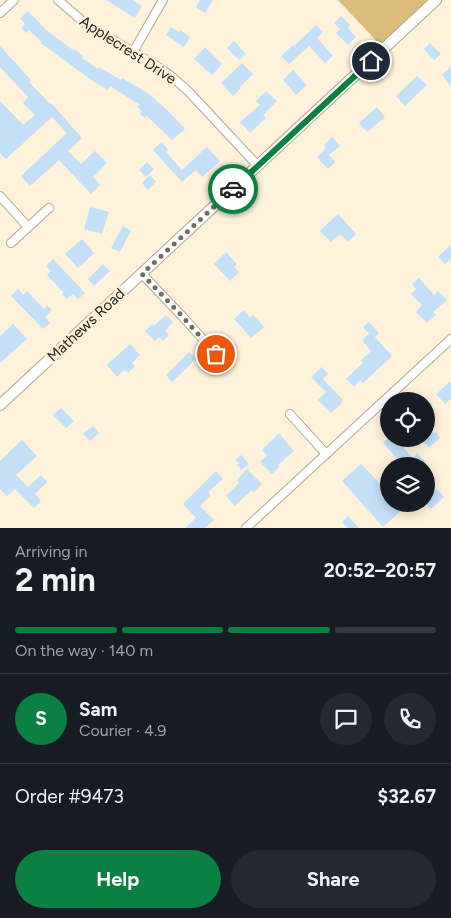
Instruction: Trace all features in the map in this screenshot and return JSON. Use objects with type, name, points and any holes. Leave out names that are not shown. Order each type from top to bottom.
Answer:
[{"type":"street","points":[[0,13],[14,0]]},
{"type":"street","name":"Applecrest Drive","points":[[58,0],[86,24],[157,66],[177,82],[189,92],[258,166]]},
{"type":"street","points":[[134,52],[163,0]]},
{"type":"street","name":"Mathews Road","points":[[0,405],[436,0]]},
{"type":"street","points":[[0,196],[28,227]]},
{"type":"street","points":[[11,243],[49,208]]},
{"type":"street","points":[[142,274],[216,354]]},
{"type":"street","points":[[246,528],[451,339]]},
{"type":"street","points":[[290,414],[326,454]]},
{"type":"shaded area","points":[[338,0],[436,0],[384,49]]},
{"type":"building","points":[[106,0],[132,0],[142,6],[135,18]]},
{"type":"building","points":[[200,0],[213,0],[205,13],[196,7]]},
{"type":"building","points":[[28,11],[46,30],[74,49],[83,56],[82,58],[98,69],[99,67],[121,80],[122,78],[149,94],[185,129],[172,140],[147,116],[145,118],[140,114],[142,111],[137,107],[140,105],[110,86],[108,90],[91,80],[41,43],[29,30],[26,33],[21,28],[25,24],[20,18]]},
{"type":"building","points":[[341,16],[350,25],[348,28],[356,37],[348,45],[336,33],[340,29],[334,23]]},
{"type":"building","points":[[316,25],[323,32],[317,38],[333,56],[325,63],[309,46],[289,64],[281,56]]},
{"type":"building","points":[[171,27],[179,32],[180,30],[190,37],[184,47],[166,35]]},
{"type":"building","points":[[234,41],[246,54],[239,60],[227,48]]},
{"type":"building","points":[[430,43],[441,54],[434,60],[424,49]]},
{"type":"building","points":[[0,46],[31,80],[29,82],[51,103],[82,138],[68,151],[81,164],[95,151],[107,163],[93,177],[100,185],[91,194],[59,160],[30,186],[21,176],[67,133],[52,117],[6,159],[0,153],[0,101],[23,125],[35,115],[23,103],[28,97],[0,67]]},
{"type":"building","points":[[205,47],[222,64],[212,75],[194,59]]},
{"type":"building","points":[[242,63],[253,74],[233,96],[221,83]]},
{"type":"building","points":[[451,67],[451,86],[442,75]]},
{"type":"building","points":[[293,70],[307,85],[296,95],[283,80]]},
{"type":"building","points":[[417,76],[427,85],[405,106],[396,96]]},
{"type":"building","points":[[266,91],[277,101],[263,115],[266,118],[250,133],[240,122],[260,105],[256,101]]},
{"type":"building","points":[[377,107],[385,117],[367,132],[359,123]]},
{"type":"building","points":[[332,137],[340,146],[329,155],[335,162],[328,169],[317,157],[326,148],[324,145]]},
{"type":"building","points":[[162,142],[168,150],[166,152],[182,170],[207,147],[220,161],[202,177],[196,170],[182,182],[153,150]]},
{"type":"building","points":[[147,162],[154,169],[146,177],[139,170]]},
{"type":"building","points":[[150,175],[156,182],[148,190],[142,183]]},
{"type":"building","points":[[90,207],[109,212],[102,234],[84,229]]},
{"type":"building","points":[[338,214],[356,234],[348,242],[340,234],[331,242],[320,231]]},
{"type":"building","points":[[123,226],[131,231],[120,252],[111,248]]},
{"type":"building","points":[[82,239],[94,253],[78,268],[65,254]]},
{"type":"building","points":[[451,245],[451,259],[445,264],[438,257]]},
{"type":"building","points":[[226,252],[237,264],[234,267],[239,272],[230,281],[214,264]]},
{"type":"building","points":[[53,259],[85,293],[78,299],[73,294],[67,299],[62,294],[64,293],[47,275],[51,271],[46,266]]},
{"type":"building","points":[[103,264],[110,271],[94,286],[88,279]]},
{"type":"building","points":[[419,278],[434,295],[438,291],[447,300],[433,312],[436,315],[427,323],[416,312],[422,305],[411,294],[416,289],[412,284]]},
{"type":"building","points":[[18,289],[23,295],[27,291],[44,309],[47,305],[52,310],[45,317],[50,323],[43,329],[11,296]]},
{"type":"building","points":[[244,310],[250,318],[253,315],[264,327],[251,338],[234,319]]},
{"type":"building","points":[[166,315],[173,322],[165,331],[169,335],[163,341],[159,337],[155,341],[145,331]]},
{"type":"building","points":[[369,322],[379,333],[375,337],[392,356],[363,383],[360,380],[354,387],[346,379],[363,363],[361,360],[371,351],[362,340],[369,334],[363,327]]},
{"type":"building","points":[[13,324],[27,339],[0,363],[0,336]]},
{"type":"building","points":[[130,344],[140,355],[132,363],[135,366],[128,373],[124,370],[117,377],[107,365]]},
{"type":"building","points":[[189,352],[196,359],[172,382],[166,375]]},
{"type":"building","points":[[322,367],[328,374],[323,379],[343,400],[331,413],[318,400],[326,392],[311,377]]},
{"type":"building","points":[[451,381],[451,399],[445,404],[436,394]]},
{"type":"building","points":[[61,408],[74,421],[66,428],[53,415]]},
{"type":"building","points":[[93,426],[99,433],[90,441],[83,434]]},
{"type":"building","points":[[436,432],[440,438],[435,443]]},
{"type":"building","points":[[279,433],[294,451],[278,465],[279,467],[272,474],[260,462],[267,455],[262,450]]},
{"type":"building","points":[[22,440],[37,456],[16,475],[28,487],[41,475],[47,482],[35,494],[41,501],[34,508],[15,489],[7,496],[0,489],[0,461]]},
{"type":"building","points":[[387,447],[403,447],[412,457],[396,457]]},
{"type":"building","points":[[241,455],[249,464],[241,470],[237,465],[239,463],[235,460]]},
{"type":"building","points":[[361,464],[380,484],[380,512],[400,512],[383,527],[342,481]]},
{"type":"building","points":[[247,469],[262,484],[254,492],[252,490],[235,506],[226,496],[239,483],[237,480]]},
{"type":"building","points":[[216,471],[223,479],[208,492],[211,495],[200,506],[214,520],[205,528],[185,528],[196,518],[183,504]]},
{"type":"building","points":[[437,489],[444,497],[435,505],[435,491]]},
{"type":"building","points":[[348,516],[359,528],[348,528],[342,522]]},
{"type":"way so far","points":[[216,354],[142,274],[233,189]]},
{"type":"route","points":[[233,189],[371,61]]}]
